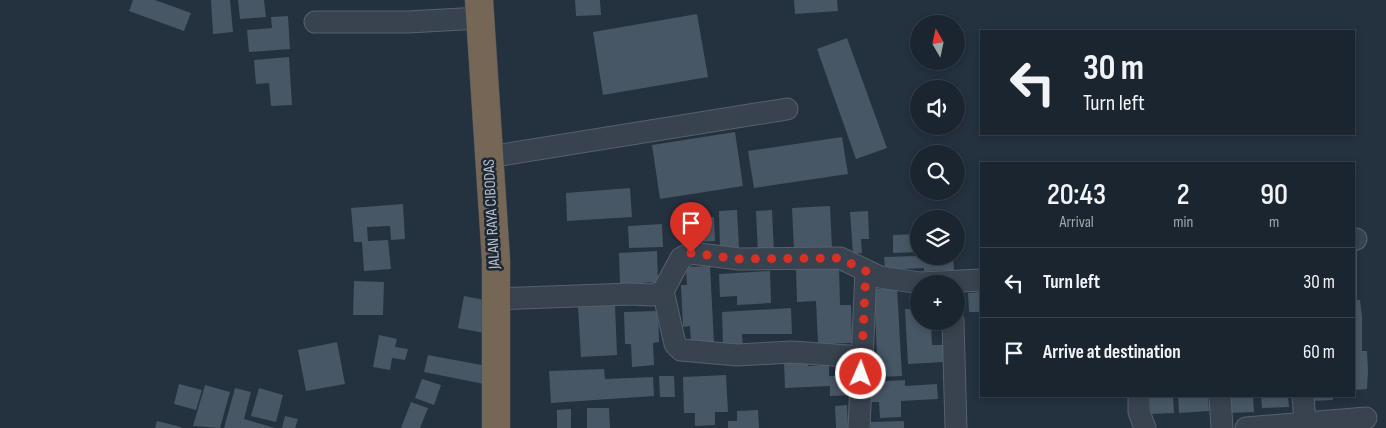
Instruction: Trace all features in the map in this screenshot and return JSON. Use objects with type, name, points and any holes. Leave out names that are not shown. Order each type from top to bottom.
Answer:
[{"type":"highway","name":"JALAN RAYA CIBODAS","points":[[480,9],[496,299],[496,428]]},
{"type":"street","points":[[315,22],[400,22],[480,9]]},
{"type":"street","points":[[489,157],[787,109]]},
{"type":"street","points":[[862,357],[792,352],[737,355],[681,350],[675,344],[663,291],[681,258],[691,253],[739,259],[840,258],[880,277],[910,282]]},
{"type":"street","points":[[859,428],[866,271]]},
{"type":"street","points":[[965,282],[980,280]]},
{"type":"street","points":[[496,299],[630,294],[652,295],[663,291]]},
{"type":"street","points":[[953,330],[956,428]]},
{"type":"street","points":[[1139,397],[1139,412],[1145,428]]},
{"type":"street","points":[[1220,397],[1222,428]]},
{"type":"street","points":[[1304,397],[1305,422]]},
{"type":"street","points":[[1246,428],[1366,418]]},
{"type":"building","points":[[133,0],[155,0],[191,13],[184,31],[129,11]]},
{"type":"building","points":[[211,0],[230,0],[233,32],[213,34]]},
{"type":"building","points":[[238,0],[264,0],[266,17],[240,19]]},
{"type":"building","points":[[575,0],[600,0],[601,15],[576,16]]},
{"type":"building","points":[[794,0],[837,0],[838,11],[795,14]]},
{"type":"building","points":[[697,14],[708,77],[603,95],[593,32]]},
{"type":"building","points":[[288,16],[290,49],[249,52],[247,30],[272,28],[271,17]]},
{"type":"building","points":[[847,38],[887,148],[856,159],[817,49]]},
{"type":"building","points":[[289,57],[292,105],[271,106],[269,83],[256,84],[254,60]]},
{"type":"building","points":[[735,132],[743,186],[660,199],[652,145]]},
{"type":"building","points":[[842,137],[848,174],[754,188],[748,151]]},
{"type":"building","points":[[630,188],[632,217],[567,221],[566,193]]},
{"type":"building","points":[[403,204],[405,239],[391,240],[390,226],[367,227],[368,241],[388,240],[391,269],[364,271],[362,242],[354,242],[351,208]]},
{"type":"building","points":[[830,206],[832,249],[794,250],[792,208]]},
{"type":"building","points":[[737,210],[739,248],[720,249],[719,211]]},
{"type":"building","points":[[772,210],[774,253],[758,254],[756,211]]},
{"type":"building","points":[[868,211],[869,239],[861,239],[862,253],[853,254],[850,212]]},
{"type":"building","points":[[714,217],[715,241],[681,243],[680,219]]},
{"type":"building","points":[[662,224],[663,247],[629,248],[628,226]]},
{"type":"building","points":[[910,234],[910,252],[893,253],[893,235]]},
{"type":"building","points":[[1355,241],[1357,241],[1357,300],[1360,300],[1362,317],[1362,351],[1367,351],[1367,389],[1355,390]]},
{"type":"building","points":[[657,251],[658,282],[620,284],[619,253]]},
{"type":"building","points":[[910,256],[910,265],[954,265],[954,270],[924,271],[924,268],[885,270],[884,257]]},
{"type":"building","points":[[710,266],[714,343],[691,344],[690,326],[683,327],[681,285],[687,285],[686,267]]},
{"type":"building","points":[[839,266],[840,305],[851,305],[852,343],[818,344],[816,301],[797,302],[796,268]]},
{"type":"building","points":[[770,271],[771,303],[737,305],[737,296],[720,297],[719,274]]},
{"type":"building","points":[[354,281],[384,282],[383,315],[353,315]]},
{"type":"building","points":[[897,288],[902,376],[878,377],[874,289]]},
{"type":"building","points":[[980,292],[980,312],[969,312],[968,293]]},
{"type":"building","points":[[464,296],[490,301],[484,333],[458,328]]},
{"type":"building","points":[[615,305],[617,355],[581,357],[578,307]]},
{"type":"building","points":[[791,308],[792,334],[742,334],[743,346],[723,347],[722,312]]},
{"type":"building","points":[[905,309],[910,309],[910,330],[931,330],[932,345],[944,345],[944,362],[908,364]]},
{"type":"building","points":[[658,311],[659,342],[653,343],[654,365],[632,367],[631,344],[625,344],[624,312]]},
{"type":"building","points":[[379,335],[397,339],[395,347],[408,349],[405,360],[392,358],[390,370],[373,367]]},
{"type":"building","points":[[337,342],[345,384],[306,391],[298,350]]},
{"type":"building","points":[[428,355],[487,366],[484,384],[424,372]]},
{"type":"building","points":[[808,361],[808,366],[829,365],[829,376],[851,375],[852,395],[830,396],[830,386],[785,388],[784,362]]},
{"type":"building","points":[[604,369],[605,379],[653,377],[654,396],[551,403],[549,371]]},
{"type":"building","points":[[726,375],[728,412],[715,412],[715,425],[695,426],[695,413],[684,413],[683,377]]},
{"type":"building","points":[[659,376],[674,376],[675,397],[660,397]]},
{"type":"building","points":[[422,379],[441,385],[434,405],[415,398]]},
{"type":"building","points":[[905,380],[905,386],[937,384],[938,399],[901,401],[901,417],[880,418],[879,402],[869,402],[868,382]]},
{"type":"building","points":[[179,384],[202,390],[196,410],[174,404]]},
{"type":"building","points":[[205,385],[230,392],[220,428],[193,426]]},
{"type":"building","points":[[235,388],[251,392],[244,419],[275,428],[224,428]]},
{"type":"building","points":[[259,388],[283,395],[276,422],[251,416]]},
{"type":"building","points":[[1150,397],[1173,397],[1174,413],[1151,414]]},
{"type":"building","points":[[1178,397],[1208,397],[1209,411],[1179,413]]},
{"type":"building","points":[[1227,397],[1253,397],[1254,412],[1228,413]]},
{"type":"building","points":[[1261,397],[1288,397],[1289,407],[1262,408]]},
{"type":"building","points":[[1310,397],[1332,397],[1333,400],[1310,401]]},
{"type":"building","points":[[411,402],[428,408],[420,428],[401,428]]},
{"type":"building","points":[[847,405],[848,428],[836,428],[835,406]]},
{"type":"building","points":[[587,408],[609,408],[610,428],[587,428]]},
{"type":"building","points":[[571,409],[571,428],[557,428],[557,410]]},
{"type":"building","points":[[758,410],[759,428],[728,428],[728,421],[737,421],[737,411]]},
{"type":"building","points":[[285,416],[298,419],[295,428],[282,428]]},
{"type":"building","points":[[157,421],[181,427],[181,428],[155,428]]},
{"type":"building","points":[[904,421],[904,428],[871,428],[870,422]]},
{"type":"route","points":[[691,253],[739,259],[840,258],[852,262],[866,271],[861,374]]}]
